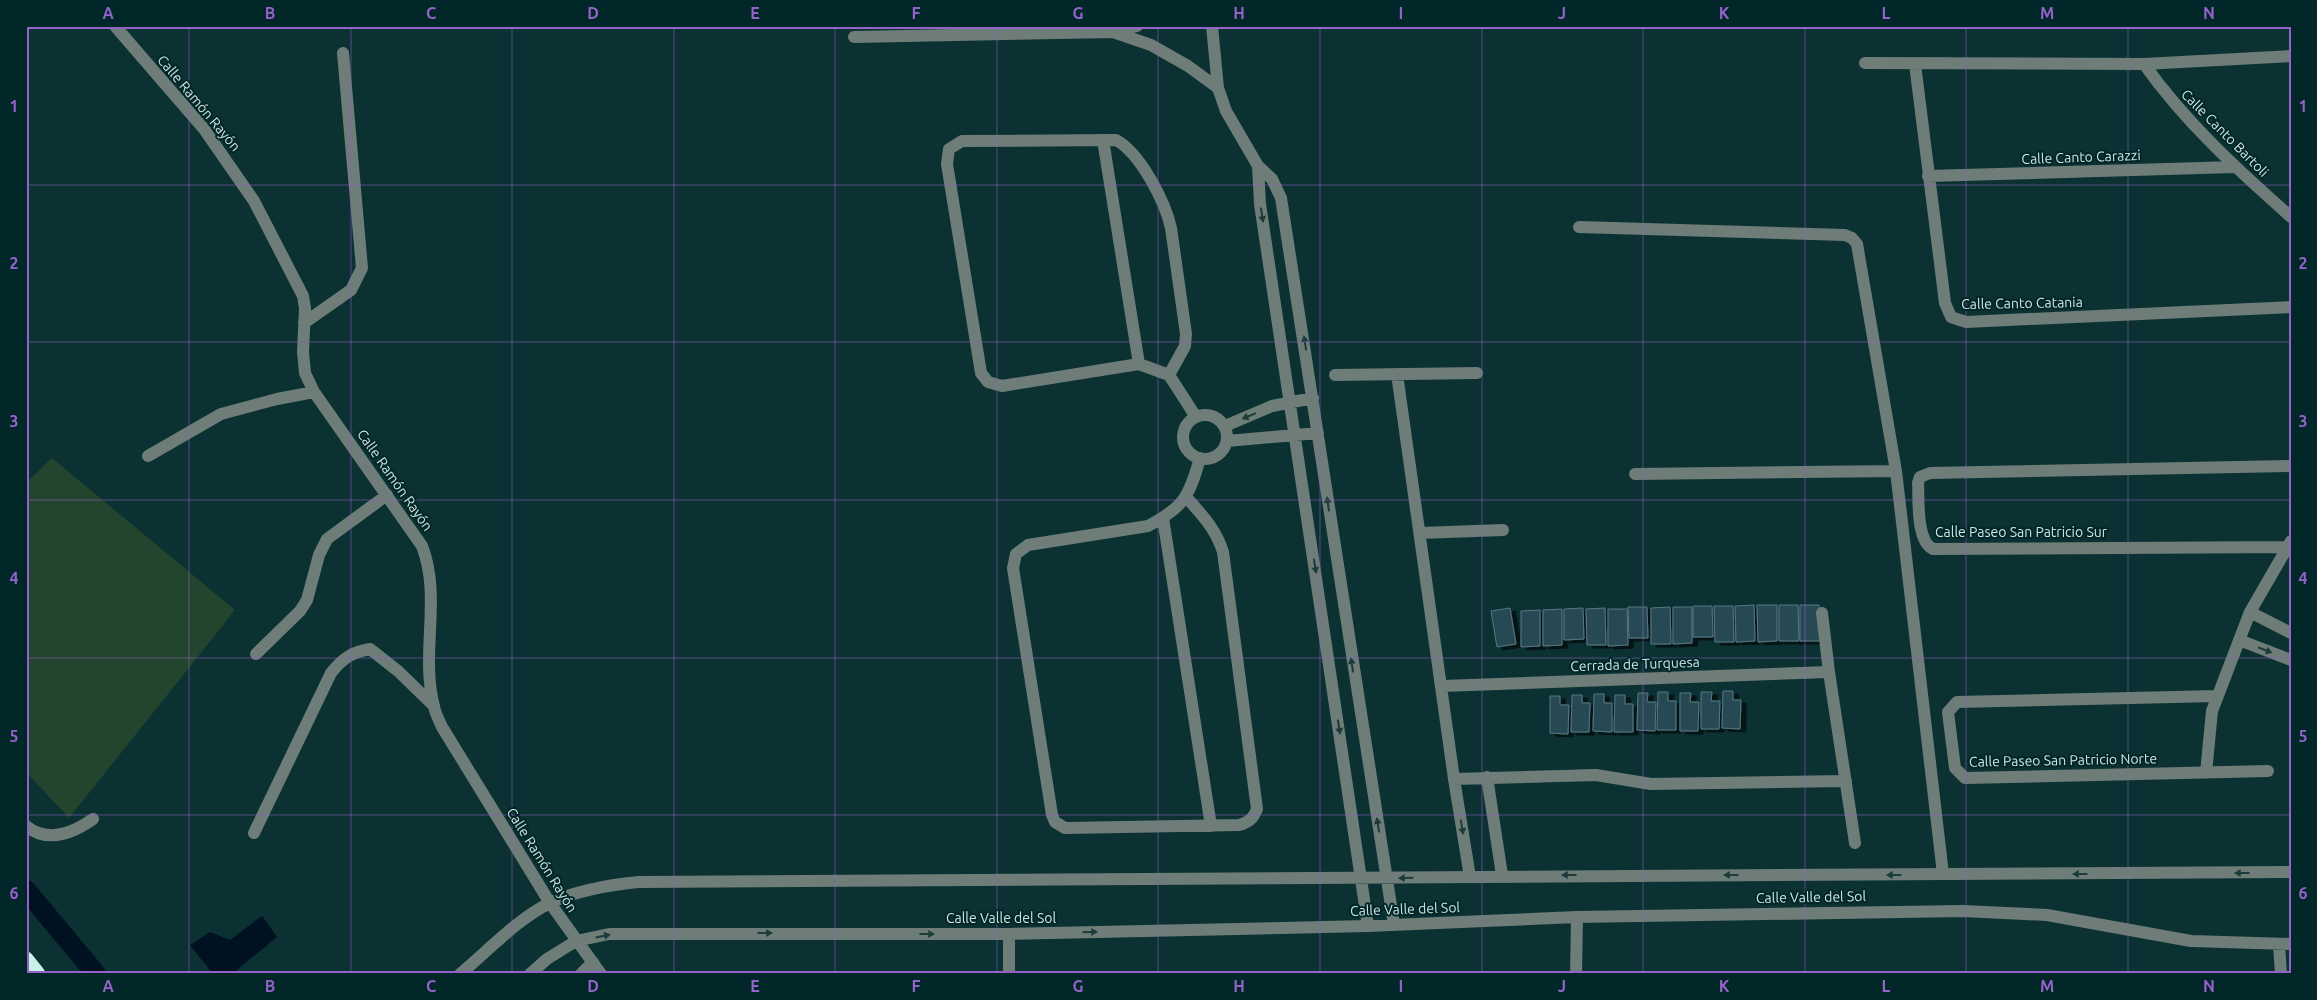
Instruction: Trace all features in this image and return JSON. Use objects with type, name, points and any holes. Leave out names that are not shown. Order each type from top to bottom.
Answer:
[{"type":"highway","points":[[26,959],[38,974]]},
{"type":"street","name":"Calle Ramón Rayón","points":[[115,26],[204,129],[229,162],[254,201],[296,282],[303,296],[305,373],[314,392],[422,546],[429,563],[431,581],[430,676],[433,705],[442,727],[550,903],[601,974]]},
{"type":"street","points":[[854,37],[1113,32],[1137,26]]},
{"type":"street","points":[[1212,26],[1218,88],[1226,111],[1258,166],[1272,179],[1281,198],[1314,398],[1335,557],[1394,925]]},
{"type":"street","points":[[1113,32],[1151,45],[1188,66],[1218,88]]},
{"type":"street","points":[[304,323],[351,290],[362,268],[342,54]]},
{"type":"street","points":[[1865,63],[2144,64],[2291,56]]},
{"type":"street","name":"Calle Canto Catania","points":[[1915,64],[1945,303],[1951,317],[1958,321],[2291,307]]},
{"type":"street","name":"Calle Canto Bartoli","points":[[2144,64],[2164,93],[2234,167],[2291,217]]},
{"type":"street","points":[[1169,375],[1185,346],[1186,334],[1167,211],[1127,146],[1116,140],[962,140],[949,149],[947,164],[981,373],[988,382],[1002,386],[1139,364],[1169,375],[1196,417]]},
{"type":"street","points":[[1103,140],[1139,364]]},
{"type":"street","points":[[1258,166],[1260,204],[1368,926]]},
{"type":"street","name":"Calle Canto Carazzi","points":[[1928,176],[2234,167]]},
{"type":"street","points":[[1579,227],[1845,235],[1852,238],[1857,244],[1896,471],[1943,874]]},
{"type":"street","points":[[1335,375],[1477,373]]},
{"type":"street","points":[[1397,374],[1454,778],[1470,877]]},
{"type":"street","points":[[148,456],[221,414],[277,399],[314,392]]},
{"type":"street","points":[[1225,426],[1272,406],[1314,398]]},
{"type":"street","points":[[1209,415],[1216,417],[1225,426],[1227,441],[1220,453],[1207,459],[1193,456],[1184,443],[1185,428],[1196,417],[1209,415]]},
{"type":"street","points":[[1227,441],[1318,433]]},
{"type":"street","points":[[1187,498],[1211,525],[1218,536],[1223,552],[1257,809],[1248,822],[1239,825],[1065,828],[1055,822],[1013,568],[1016,554],[1028,545],[1148,526],[1163,518],[1187,498],[1200,458]]},
{"type":"street","name":"Calle Paseo San Patricio Sur","points":[[2289,544],[1933,548],[1928,546],[1922,538],[1918,483],[1920,477],[1930,473],[2291,466]]},
{"type":"street","points":[[1635,474],[1896,471]]},
{"type":"street","points":[[256,654],[300,611],[307,600],[319,555],[327,539],[386,495]]},
{"type":"street","points":[[1163,518],[1211,826]]},
{"type":"street","points":[[1420,534],[1503,530]]},
{"type":"street","points":[[2206,773],[2212,711],[2250,612],[2289,544]]},
{"type":"street","points":[[2250,612],[2291,633]]},
{"type":"street","points":[[1822,613],[1855,843]]},
{"type":"street","points":[[2239,640],[2291,660]]},
{"type":"street","points":[[254,833],[332,673],[341,660],[356,652],[370,649],[398,671],[433,705]]},
{"type":"street","name":"Cerrada de Turquesa","points":[[1442,686],[1829,672]]},
{"type":"street","name":"Calle Paseo San Patricio Norte","points":[[2218,696],[1964,700],[1954,704],[1948,712],[1955,768],[1965,778],[2268,771]]},
{"type":"street","points":[[1454,778],[1596,775],[1651,784],[1846,781]]},
{"type":"street","points":[[1488,777],[1502,875]]},
{"type":"street","points":[[26,826],[46,835],[64,835],[79,829],[93,818]]},
{"type":"street","points":[[460,974],[521,922],[550,903],[601,886],[638,882],[1387,878],[1502,875],[2291,872]]},
{"type":"street","name":"Calle Valle del Sol","points":[[530,974],[547,959],[576,941],[609,934],[1008,934],[1368,926],[1577,917],[1963,911],[2047,915],[2191,941],[2285,944]]},
{"type":"street","points":[[1576,974],[1577,917]]},
{"type":"street","points":[[1008,934],[1009,974]]},
{"type":"street","points":[[2281,974],[2285,944]]},
{"type":"street","points":[[581,974],[593,962]]},
{"type":"green space","points":[[52,458],[235,610],[69,818],[26,772],[26,483]]},
{"type":"water","points":[[262,916],[277,937],[232,974],[213,974],[190,945],[210,932],[230,940]]},
{"type":"building","points":[[1754,605],[1755,641],[1736,642],[1735,606]]},
{"type":"building","points":[[1757,605],[1777,605],[1777,641],[1758,642]]},
{"type":"building","points":[[1779,605],[1798,605],[1799,641],[1779,641]]},
{"type":"building","points":[[1800,605],[1819,605],[1820,641],[1800,641]]},
{"type":"building","points":[[1693,606],[1712,606],[1713,637],[1693,637]]},
{"type":"building","points":[[1714,606],[1733,606],[1734,642],[1715,642]]},
{"type":"building","points":[[1628,607],[1647,607],[1648,638],[1629,638]]},
{"type":"building","points":[[1670,607],[1671,644],[1651,644],[1651,608]]},
{"type":"building","points":[[1673,607],[1692,607],[1692,643],[1673,644]]},
{"type":"building","points":[[1510,608],[1516,644],[1497,647],[1491,611]]},
{"type":"building","points":[[1583,608],[1584,639],[1564,640],[1564,609]]},
{"type":"building","points":[[1605,608],[1606,645],[1587,645],[1586,609]]},
{"type":"building","points":[[1562,609],[1562,645],[1543,646],[1543,610]]},
{"type":"building","points":[[1608,609],[1627,609],[1628,645],[1608,646]]},
{"type":"building","points":[[1540,610],[1540,646],[1521,647],[1521,611]]},
{"type":"building","points":[[1723,691],[1733,691],[1733,700],[1741,700],[1740,729],[1722,728]]},
{"type":"building","points":[[1658,692],[1668,692],[1668,701],[1676,701],[1676,730],[1657,730]]},
{"type":"building","points":[[1701,692],[1712,692],[1711,701],[1720,701],[1719,729],[1701,729]]},
{"type":"building","points":[[1638,693],[1648,693],[1647,702],[1656,702],[1655,731],[1637,730]]},
{"type":"building","points":[[1680,693],[1691,693],[1690,702],[1699,702],[1698,731],[1680,731]]},
{"type":"building","points":[[1594,694],[1604,694],[1604,703],[1612,703],[1612,732],[1593,731]]},
{"type":"building","points":[[1572,695],[1582,695],[1582,703],[1590,703],[1589,732],[1571,732]]},
{"type":"building","points":[[1615,695],[1625,695],[1625,704],[1633,704],[1633,732],[1614,732]]},
{"type":"building","points":[[1550,696],[1560,696],[1560,705],[1569,705],[1568,734],[1550,733]]},
{"type":"waterway","points":[[26,890],[96,974]]}]
